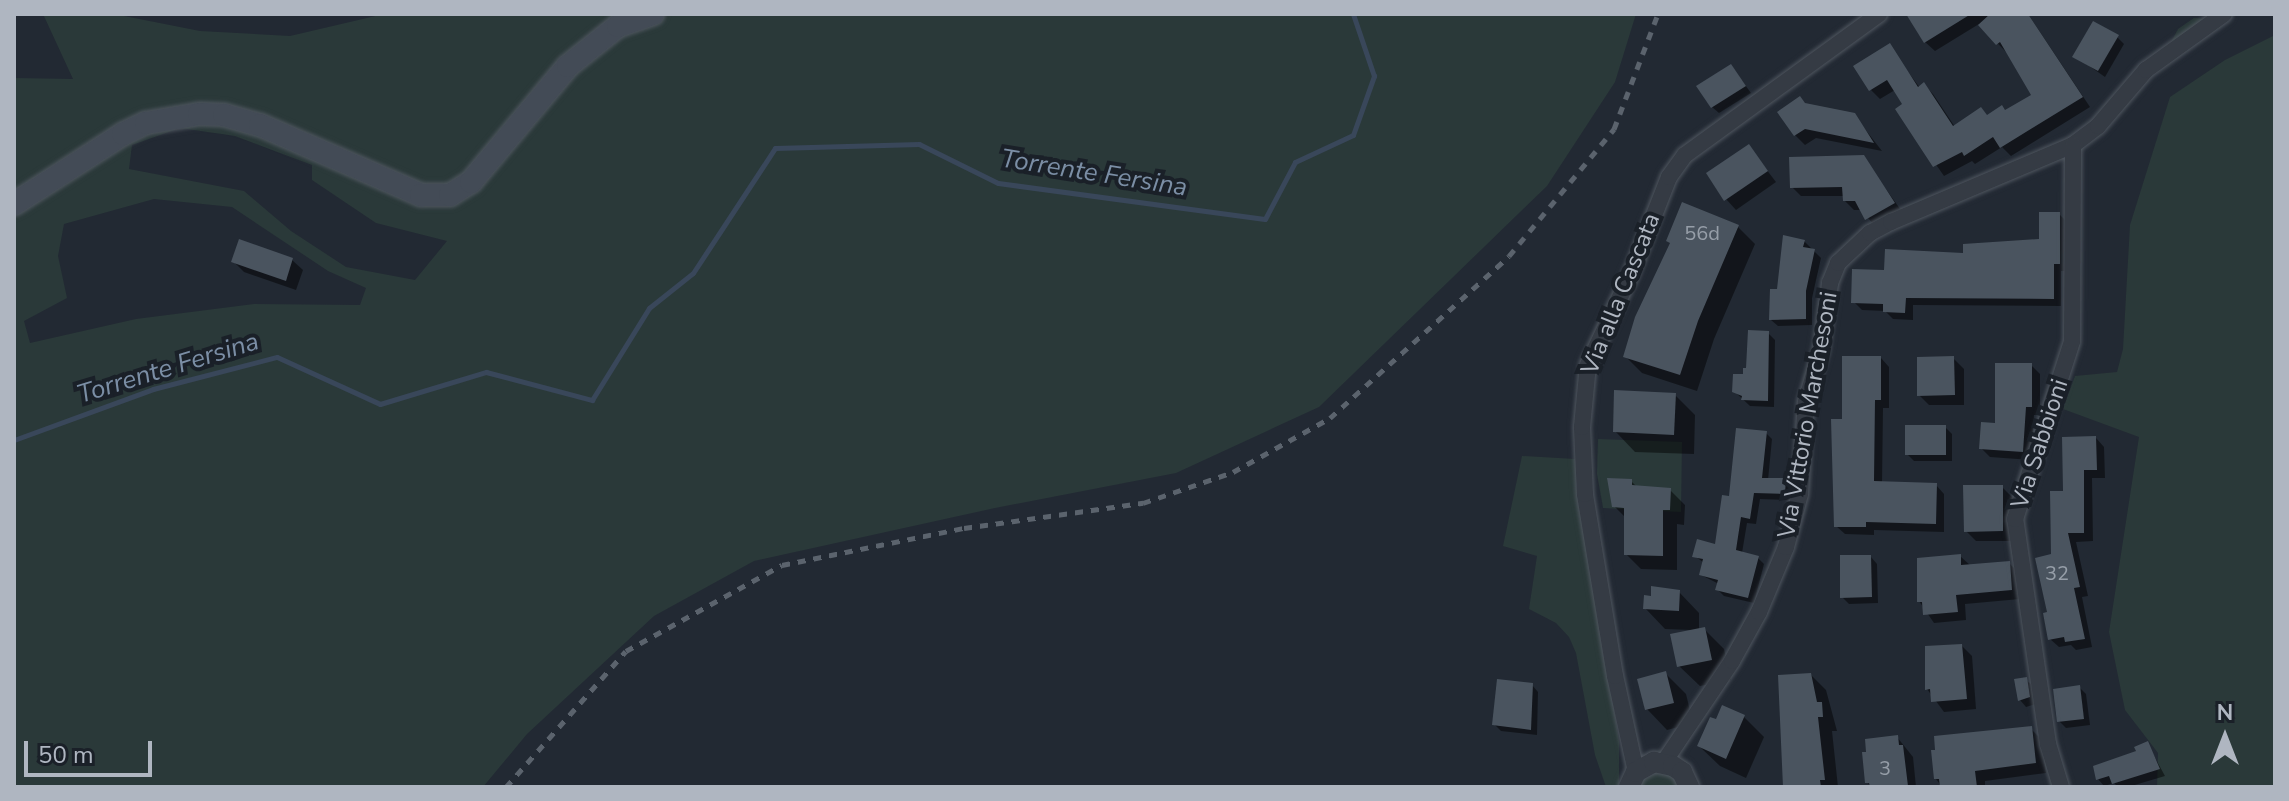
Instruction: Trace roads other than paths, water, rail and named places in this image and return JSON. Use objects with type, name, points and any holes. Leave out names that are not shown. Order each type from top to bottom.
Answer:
[{"type":"main road","points":[[14,204],[123,134],[146,123],[199,114],[224,115],[260,125],[421,195],[450,195],[471,182],[568,66],[618,26],[653,14]]},
{"type":"street","name":"Via alla Cascata","points":[[1632,780],[1585,494],[1582,427],[1588,365],[1631,274],[1669,177],[1685,155],[1879,14]]},
{"type":"street","name":"Via Vittorio Marchesoni","points":[[1664,762],[1732,661],[1759,612],[1786,547],[1800,494],[1806,402],[1821,350],[1830,283],[1838,263],[1870,233],[1891,222],[2073,145],[2098,126],[2146,70],[2224,14]]},
{"type":"street","name":"Via Sabbioni","points":[[2061,787],[2048,744],[2015,519],[2072,341],[2073,145]]},
{"type":"street","points":[[1632,780],[1654,762],[1664,762],[1682,772],[1689,787]]},
{"type":"waterway","name":"Torrente Fersina","points":[[14,440],[153,389],[277,357],[380,404],[486,372],[592,400],[649,308],[693,273],[775,148],[919,144],[998,183],[1265,219],[1295,162],[1353,135],[1374,76],[1353,14]]},
{"type":"railway","points":[[506,787],[626,651],[782,565],[964,528],[1143,503],[1233,472],[1330,418],[1509,256],[1614,129],[1658,14]]}]
